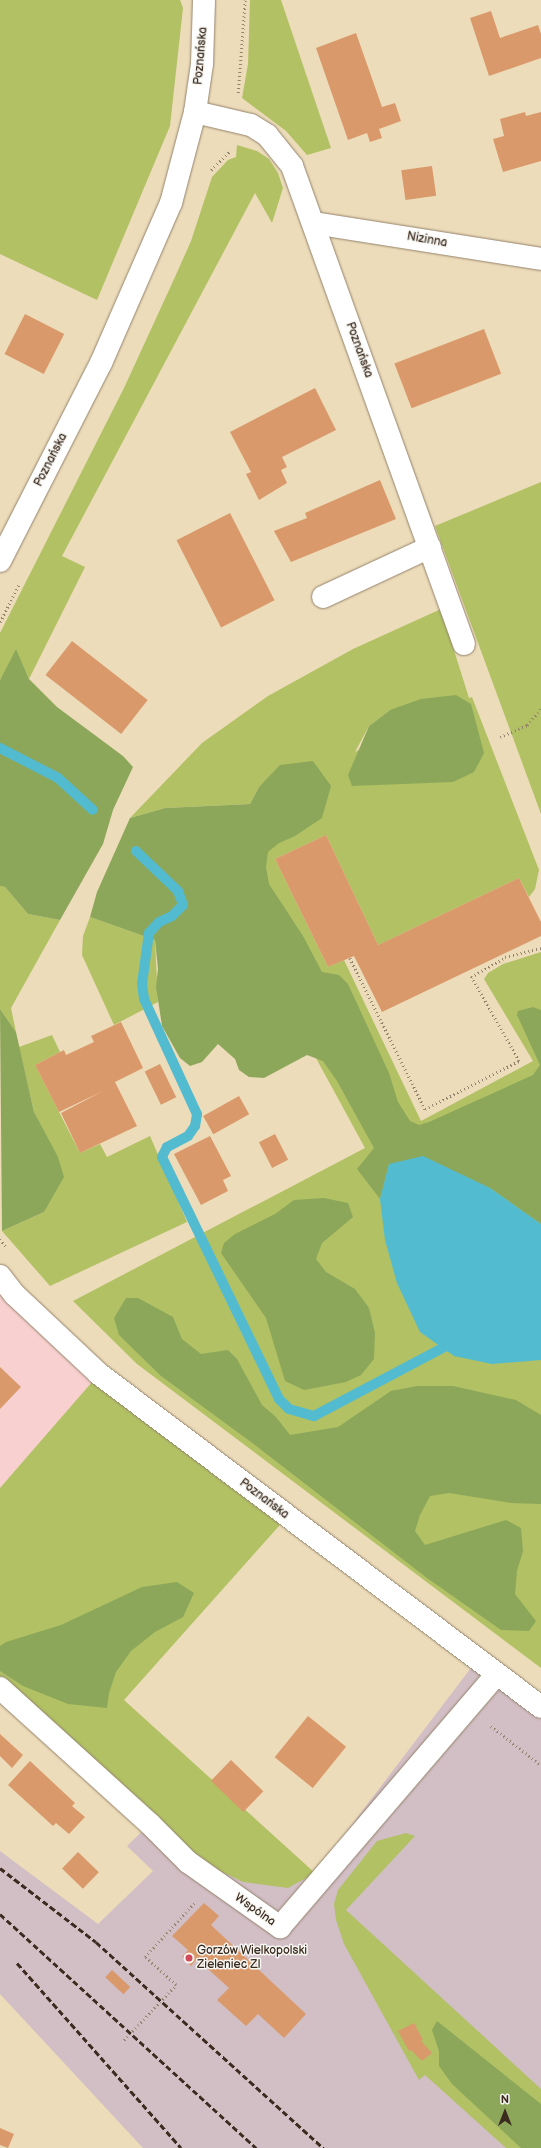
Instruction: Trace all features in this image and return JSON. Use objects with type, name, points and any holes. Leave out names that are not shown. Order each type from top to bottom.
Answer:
[{"type":"main road","name":"Poznańska","points":[[1,555],[101,363],[150,257],[178,182],[195,112],[203,50],[204,0]]},
{"type":"main road","name":"Poznańska","points":[[195,112],[235,120],[267,135],[292,166],[314,223],[464,644]]},
{"type":"main road","name":"Nizinna","points":[[314,223],[541,259]]},
{"type":"main road","points":[[323,597],[430,547]]},
{"type":"main road","name":"Poznańska","points":[[0,1276],[15,1295],[87,1364],[541,1707]]},
{"type":"main road","name":"Wspólna","points":[[0,1688],[150,1824],[188,1862],[280,1927],[496,1674]]},
{"type":"path","points":[[500,738],[527,725],[541,709]]},
{"type":"path","points":[[350,958],[425,1109],[519,1061],[471,977],[505,957],[541,948]]},
{"type":"path","points":[[468,1708],[541,1765]]},
{"type":"path","points":[[124,2040],[176,1985],[145,1957],[215,1881]]},
{"type":"shaded area","points":[[0,1276],[99,1374],[0,1488]]},
{"type":"shaded area","points":[[477,1660],[541,1707],[541,2148],[143,2148],[0,1994],[0,1851],[98,1924],[153,1871],[127,1846],[156,1818],[315,1873]]},
{"type":"green space","points":[[0,0],[180,0],[183,8],[170,126],[97,300],[0,254]]},
{"type":"green space","points":[[250,0],[281,0],[331,148],[307,155],[286,131],[242,98],[248,64]]},
{"type":"green space","points":[[237,145],[257,151],[269,159],[278,173],[283,188],[272,223],[255,193],[62,556],[85,567],[29,679],[16,650],[0,680],[0,633],[124,388],[191,241],[212,177],[228,160],[236,157]]},
{"type":"green space","points":[[541,482],[541,814],[435,526]]},
{"type":"green space","points":[[441,609],[469,698],[472,697],[539,870],[535,889],[529,897],[519,878],[378,945],[326,835],[275,859],[328,967],[344,960],[421,1121],[533,1061],[484,979],[488,973],[503,964],[541,952],[541,1668],[137,1364],[73,1301],[365,1148],[225,891],[321,773],[269,778],[259,787],[250,804],[165,808],[130,818],[202,743],[268,696],[353,649]],"holes":[[[390,710],[367,745],[355,752],[369,726]]]},
{"type":"green space","points":[[16,649],[29,679],[57,707],[123,756],[133,767],[113,810],[103,844],[60,920],[28,914],[5,887],[0,886],[0,680]]},
{"type":"green space","points":[[456,695],[471,704],[484,753],[474,772],[453,782],[352,786],[348,775],[369,726],[390,710],[421,699]]},
{"type":"green space","points":[[313,761],[331,786],[322,818],[295,836],[279,843],[268,852],[266,867],[269,884],[303,936],[322,972],[339,975],[348,984],[389,1073],[398,1102],[410,1121],[419,1125],[429,1122],[533,1075],[540,1065],[517,1015],[518,1011],[533,1007],[541,1010],[541,1224],[490,1188],[389,1164],[380,1199],[357,1169],[374,1148],[337,1081],[323,1061],[307,1055],[264,1078],[249,1077],[239,1070],[235,1059],[218,1044],[202,1062],[190,1066],[180,1058],[162,1026],[156,987],[158,969],[155,940],[90,917],[97,892],[130,818],[165,808],[250,804],[259,787],[280,765]]},
{"type":"green space","points":[[0,886],[5,887],[28,914],[60,920],[11,1008],[16,1032],[0,1009]]},
{"type":"green space","points":[[90,917],[155,940],[158,1002],[114,1025],[82,955],[83,936]]},
{"type":"green space","points":[[0,1009],[16,1032],[34,1112],[58,1157],[64,1177],[44,1212],[2,1231]]},
{"type":"green space","points":[[52,1035],[60,1052],[35,1065],[80,1153],[100,1144],[107,1157],[150,1136],[187,1222],[50,1286],[2,1231],[44,1212],[44,1134],[34,1112],[19,1047]]},
{"type":"green space","points":[[324,1198],[348,1203],[353,1217],[322,1243],[316,1259],[326,1272],[355,1289],[369,1308],[375,1333],[374,1359],[361,1375],[346,1382],[304,1390],[285,1381],[266,1318],[221,1253],[224,1243],[235,1234],[275,1214],[294,1200]]},
{"type":"green space","points":[[126,1298],[138,1298],[173,1317],[182,1339],[201,1354],[228,1350],[237,1359],[262,1405],[276,1417],[290,1435],[338,1427],[391,1391],[417,1386],[453,1386],[516,1400],[541,1415],[541,1504],[511,1503],[449,1493],[430,1496],[420,1515],[415,1531],[425,1545],[506,1520],[521,1528],[523,1551],[517,1571],[515,1594],[536,1621],[529,1631],[501,1630],[427,1578],[251,1442],[161,1376],[119,1335],[114,1318]]},
{"type":"green space","points":[[99,1374],[287,1517],[124,1700],[315,1873],[288,1888],[243,1882],[202,1862],[0,1688],[0,1488]]},
{"type":"green space","points":[[177,1582],[194,1593],[183,1617],[155,1632],[131,1651],[116,1672],[109,1693],[107,1708],[68,1704],[23,1686],[0,1671],[0,1646],[6,1642],[61,1625],[142,1587]]},
{"type":"green space","points":[[406,1833],[415,1836],[346,1910],[541,2089],[541,2148],[506,2148],[425,2075],[419,2080],[344,1944],[336,1920],[334,1904],[338,1890],[377,1841]]},
{"type":"green space","points":[[437,2021],[541,2104],[541,2148],[521,2148],[452,2084],[439,2066],[439,2051],[432,2030]]},
{"type":"water","points":[[423,1156],[490,1188],[541,1224],[541,1360],[492,1364],[454,1356],[420,1332],[397,1283],[385,1240],[380,1199],[389,1164]]},
{"type":"building","points":[[491,11],[500,38],[538,25],[541,34],[541,58],[489,76],[470,18]]},
{"type":"building","points":[[356,33],[382,107],[395,103],[401,121],[379,129],[382,138],[370,142],[367,133],[348,140],[316,48]]},
{"type":"building","points":[[525,112],[526,116],[541,112],[541,161],[503,172],[493,139],[504,136],[500,119]]},
{"type":"building","points":[[432,166],[436,196],[405,200],[401,170]]},
{"type":"building","points":[[25,314],[64,334],[44,374],[5,354]]},
{"type":"building","points":[[484,329],[501,374],[412,408],[394,363]]},
{"type":"building","points":[[315,388],[336,430],[282,457],[287,467],[281,470],[287,483],[259,500],[246,474],[251,472],[230,432]]},
{"type":"building","points":[[380,480],[396,519],[291,562],[274,531],[307,518],[305,513]]},
{"type":"building","points":[[230,513],[274,600],[221,628],[177,540]]},
{"type":"building","points":[[72,641],[148,700],[121,734],[46,675]]},
{"type":"building","points":[[326,835],[378,945],[519,878],[541,922],[541,936],[382,1012],[354,956],[328,967],[275,859]]},
{"type":"building","points":[[121,1022],[143,1068],[115,1082],[137,1126],[80,1153],[61,1113],[103,1091],[59,1112],[35,1065],[64,1050],[66,1055],[94,1042],[91,1036]]},
{"type":"building","points":[[160,1064],[176,1097],[161,1105],[145,1071]]},
{"type":"building","points":[[239,1096],[249,1114],[213,1134],[203,1116]]},
{"type":"building","points":[[275,1134],[288,1160],[272,1168],[259,1142]]},
{"type":"building","points":[[210,1136],[231,1176],[223,1180],[228,1191],[201,1205],[174,1154]]},
{"type":"building","points":[[0,1367],[21,1387],[0,1409]]},
{"type":"building","points":[[308,1716],[346,1747],[313,1788],[275,1757]]},
{"type":"building","points":[[0,1734],[23,1755],[12,1768],[0,1756]]},
{"type":"building","points":[[231,1760],[263,1791],[243,1812],[211,1781]]},
{"type":"building","points":[[30,1761],[75,1803],[72,1806],[85,1817],[69,1834],[56,1823],[53,1826],[8,1785]]},
{"type":"building","points":[[78,1852],[99,1872],[83,1889],[62,1869]]},
{"type":"building","points":[[204,1903],[219,1916],[211,1925],[306,2014],[284,2038],[258,2014],[246,2026],[217,2000],[229,1988],[197,1959],[191,1966],[182,1957],[188,1950],[172,1936]]},
{"type":"building","points":[[112,1970],[130,1987],[123,1994],[105,1977]]},
{"type":"building","points":[[414,2023],[423,2040],[421,2041],[432,2053],[422,2061],[411,2050],[409,2051],[398,2031]]},
{"type":"building","points":[[0,2128],[14,2134],[8,2148],[0,2145]]},
{"type":"waterway","points":[[0,748],[58,778],[93,810]]},
{"type":"waterway","points":[[136,851],[178,891],[183,905],[172,916],[159,922],[149,933],[142,984],[144,999],[197,1114],[195,1126],[188,1136],[167,1147],[162,1157],[279,1399],[289,1409],[314,1416],[454,1342]]},
{"type":"railway","points":[[0,1868],[96,1942],[323,2148]]},
{"type":"railway","points":[[0,1914],[256,2148]]},
{"type":"railway","points":[[17,1963],[181,2148]]},
{"type":"place","name":"Gorzów Wielkopolski Zieleniec Zl","points":[[189,1958]]}]
